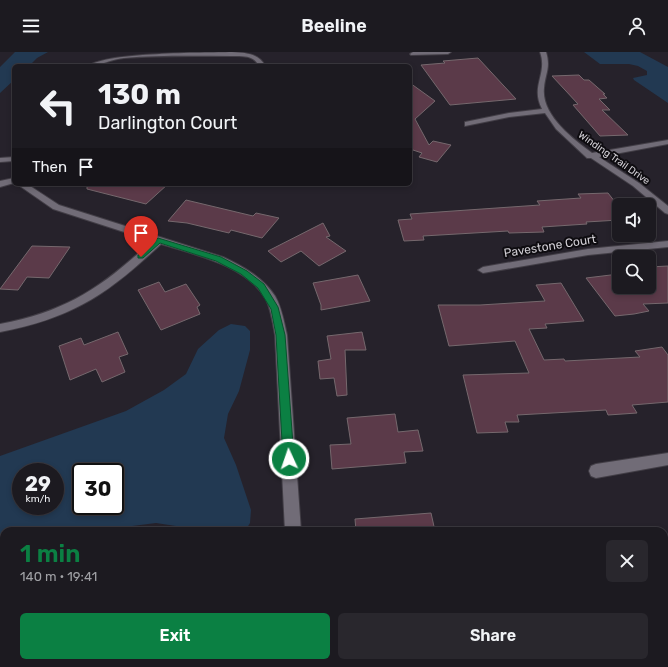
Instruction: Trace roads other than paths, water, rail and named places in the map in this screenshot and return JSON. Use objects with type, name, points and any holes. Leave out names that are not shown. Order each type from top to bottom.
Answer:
[{"type":"street","points":[[413,54],[448,52]]},
{"type":"street","name":"Winding Trail Drive","points":[[544,52],[547,64],[539,91],[546,111],[567,137],[590,156],[637,185],[668,211]]},
{"type":"street","points":[[95,64],[103,60],[123,56],[224,54],[253,57],[260,61],[261,64]]},
{"type":"street","points":[[468,124],[509,115],[546,111]]},
{"type":"street","points":[[590,156],[668,142]]},
{"type":"street","points":[[0,160],[12,158]]},
{"type":"street","points":[[0,184],[12,181]]},
{"type":"street","points":[[24,186],[56,207],[158,241],[219,259],[232,265],[254,279],[261,286],[275,309],[282,349],[293,527]]},
{"type":"street","points":[[0,328],[16,326],[42,318],[66,309],[88,298],[123,273],[158,241]]},
{"type":"street","name":"Pavestone Court","points":[[483,270],[581,254],[668,244]]},
{"type":"street","points":[[596,471],[668,459]]},
{"type":"water","points":[[15,52],[48,52],[37,58],[31,64],[12,64],[12,82],[0,93],[0,67]]},
{"type":"water","points":[[584,52],[640,52],[668,67],[668,103],[634,80],[633,78],[647,75],[647,71],[638,66],[629,64],[600,64]]},
{"type":"water","points":[[231,324],[245,326],[250,331],[250,350],[239,391],[228,414],[224,438],[236,465],[251,510],[250,523],[248,527],[182,527],[156,523],[124,527],[0,527],[0,456],[126,411],[164,390],[186,374],[198,349],[219,330]]}]
